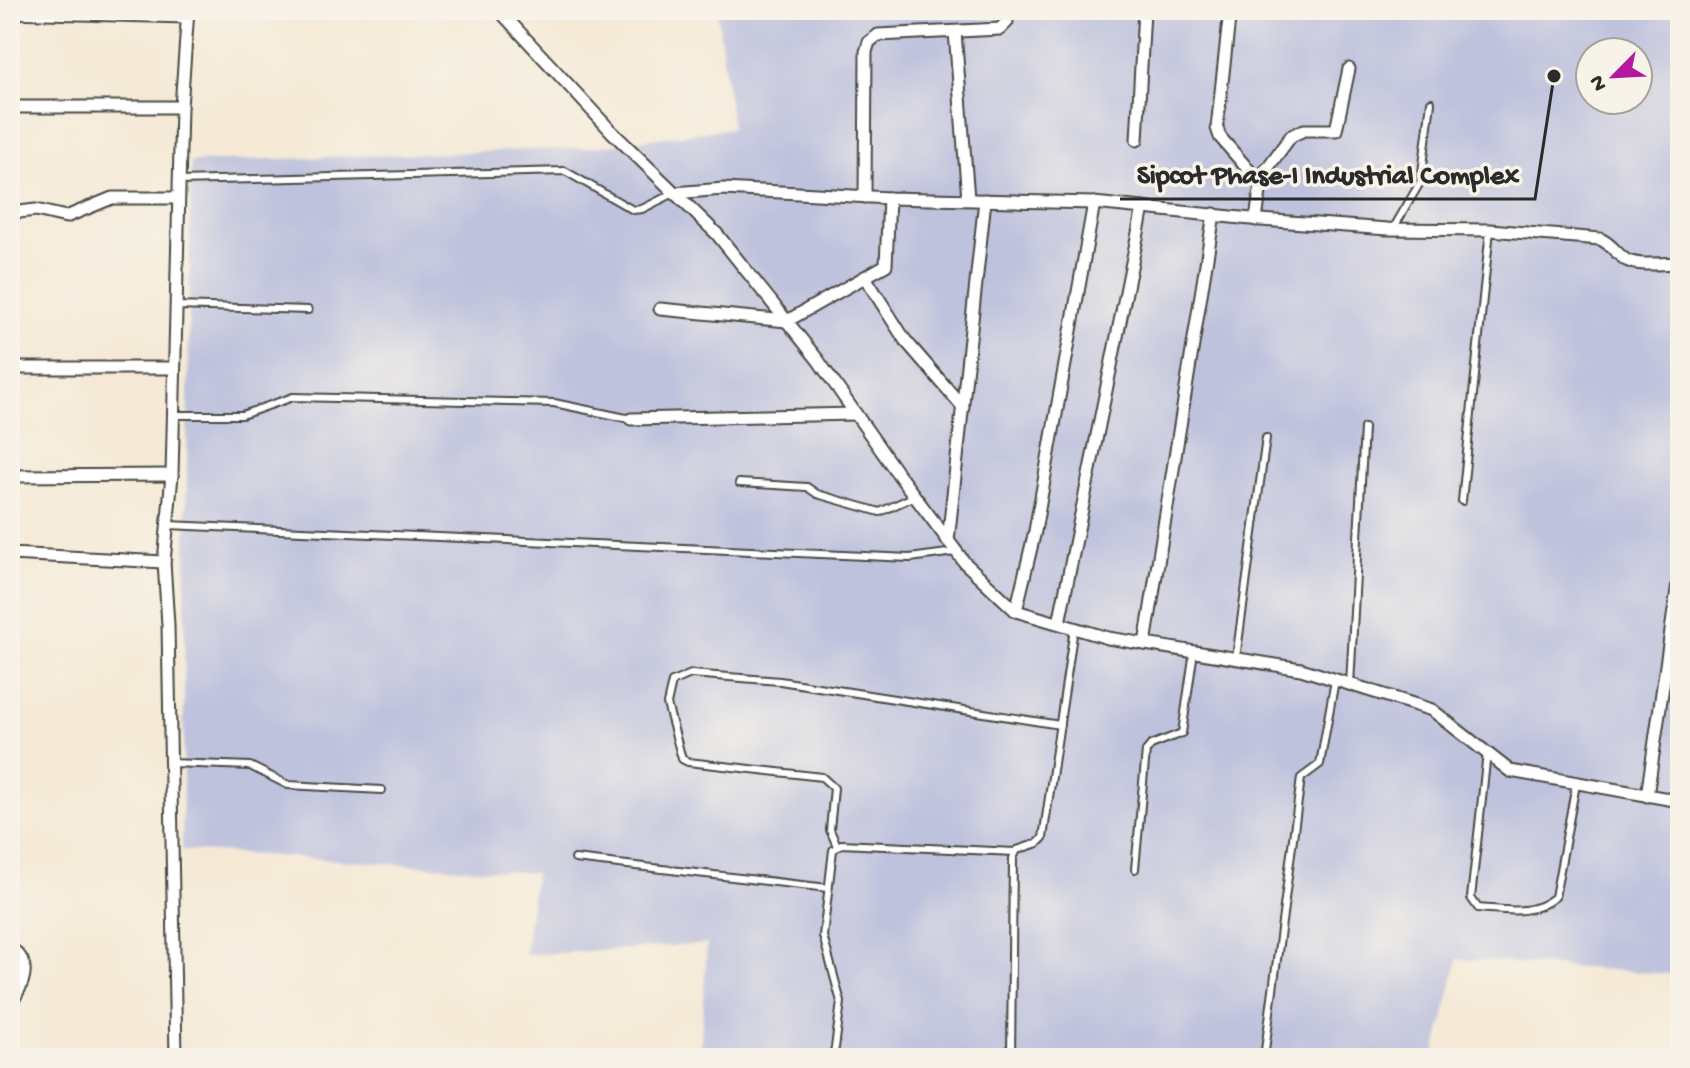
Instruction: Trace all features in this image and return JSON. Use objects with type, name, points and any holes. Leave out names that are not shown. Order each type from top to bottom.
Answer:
[{"type":"street","points":[[499,10],[612,132],[717,234],[787,321],[948,541],[1016,611],[1108,638],[1301,669],[1432,710],[1510,771],[1680,801]]},
{"type":"street","points":[[865,197],[867,46],[873,37],[1004,28],[1006,10]]},
{"type":"street","points":[[1137,140],[1144,10]]},
{"type":"street","points":[[1230,10],[1217,128],[1220,137],[1261,184]]},
{"type":"street","points":[[10,12],[187,14],[178,198],[172,475],[164,562],[176,1058]]},
{"type":"street","points":[[955,32],[968,199]]},
{"type":"street","points":[[1256,220],[1261,184],[1268,164],[1294,133],[1336,130],[1349,69]]},
{"type":"street","points":[[10,107],[181,107]]},
{"type":"street","points":[[674,193],[724,189],[889,198],[1094,203],[1256,220],[1393,229],[1490,230],[1600,239],[1633,262],[1680,263]]},
{"type":"street","points":[[10,213],[36,210],[66,217],[112,198],[178,198]]},
{"type":"street","points":[[660,309],[787,321],[886,265],[889,198]]},
{"type":"street","points":[[948,541],[985,200]]},
{"type":"street","points":[[1016,611],[1035,531],[1094,203]]},
{"type":"street","points":[[1059,623],[1143,208]]},
{"type":"street","points":[[1145,644],[1214,214]]},
{"type":"street","points":[[865,277],[901,335],[963,407]]},
{"type":"street","points":[[10,368],[174,368]]},
{"type":"street","points":[[631,419],[856,414]]},
{"type":"street","points":[[10,476],[172,475]]},
{"type":"street","points":[[10,554],[164,562]]},
{"type":"street","points":[[1647,796],[1680,569]]},
{"type":"street","points":[[10,948],[16,952],[24,975],[24,985],[10,1004]]},
{"type":"lane","points":[[1393,229],[1421,181],[1431,102]]},
{"type":"lane","points":[[179,181],[565,171],[633,210],[642,209],[674,193]]},
{"type":"lane","points":[[1462,501],[1490,230]]},
{"type":"lane","points":[[176,306],[308,310]]},
{"type":"lane","points":[[173,415],[242,415],[293,397],[554,403],[631,419]]},
{"type":"lane","points":[[1350,685],[1364,428]]},
{"type":"lane","points":[[1236,658],[1266,438]]},
{"type":"lane","points":[[739,483],[804,487],[819,495],[880,512],[915,496]]},
{"type":"lane","points":[[168,525],[910,558],[956,551]]},
{"type":"lane","points":[[831,1058],[841,1002],[823,936],[831,855],[841,844],[1015,852],[1038,843],[1043,838],[1074,628]]},
{"type":"lane","points":[[1135,869],[1146,751],[1151,745],[1182,733],[1194,651]]},
{"type":"lane","points":[[837,846],[830,830],[834,788],[822,777],[682,759],[667,709],[672,682],[691,674],[780,681],[1060,725]]},
{"type":"lane","points":[[1264,1058],[1301,778],[1320,764],[1335,680]]},
{"type":"lane","points":[[1487,753],[1471,898],[1478,908],[1526,911],[1538,908],[1555,897],[1576,784]]},
{"type":"lane","points":[[171,763],[250,766],[288,785],[382,790]]},
{"type":"lane","points":[[1011,1058],[1015,852]]},
{"type":"lane","points":[[575,859],[828,888]]},
{"type":"shaded area","points":[[717,10],[1680,10],[1680,975],[1458,959],[1434,1058],[700,1058],[707,944],[525,955],[535,873],[182,850],[191,162],[587,148],[732,128]]},
{"type":"place","name":"Sipcot Phase-I Industrial Complex","points":[[1554,76]]}]
